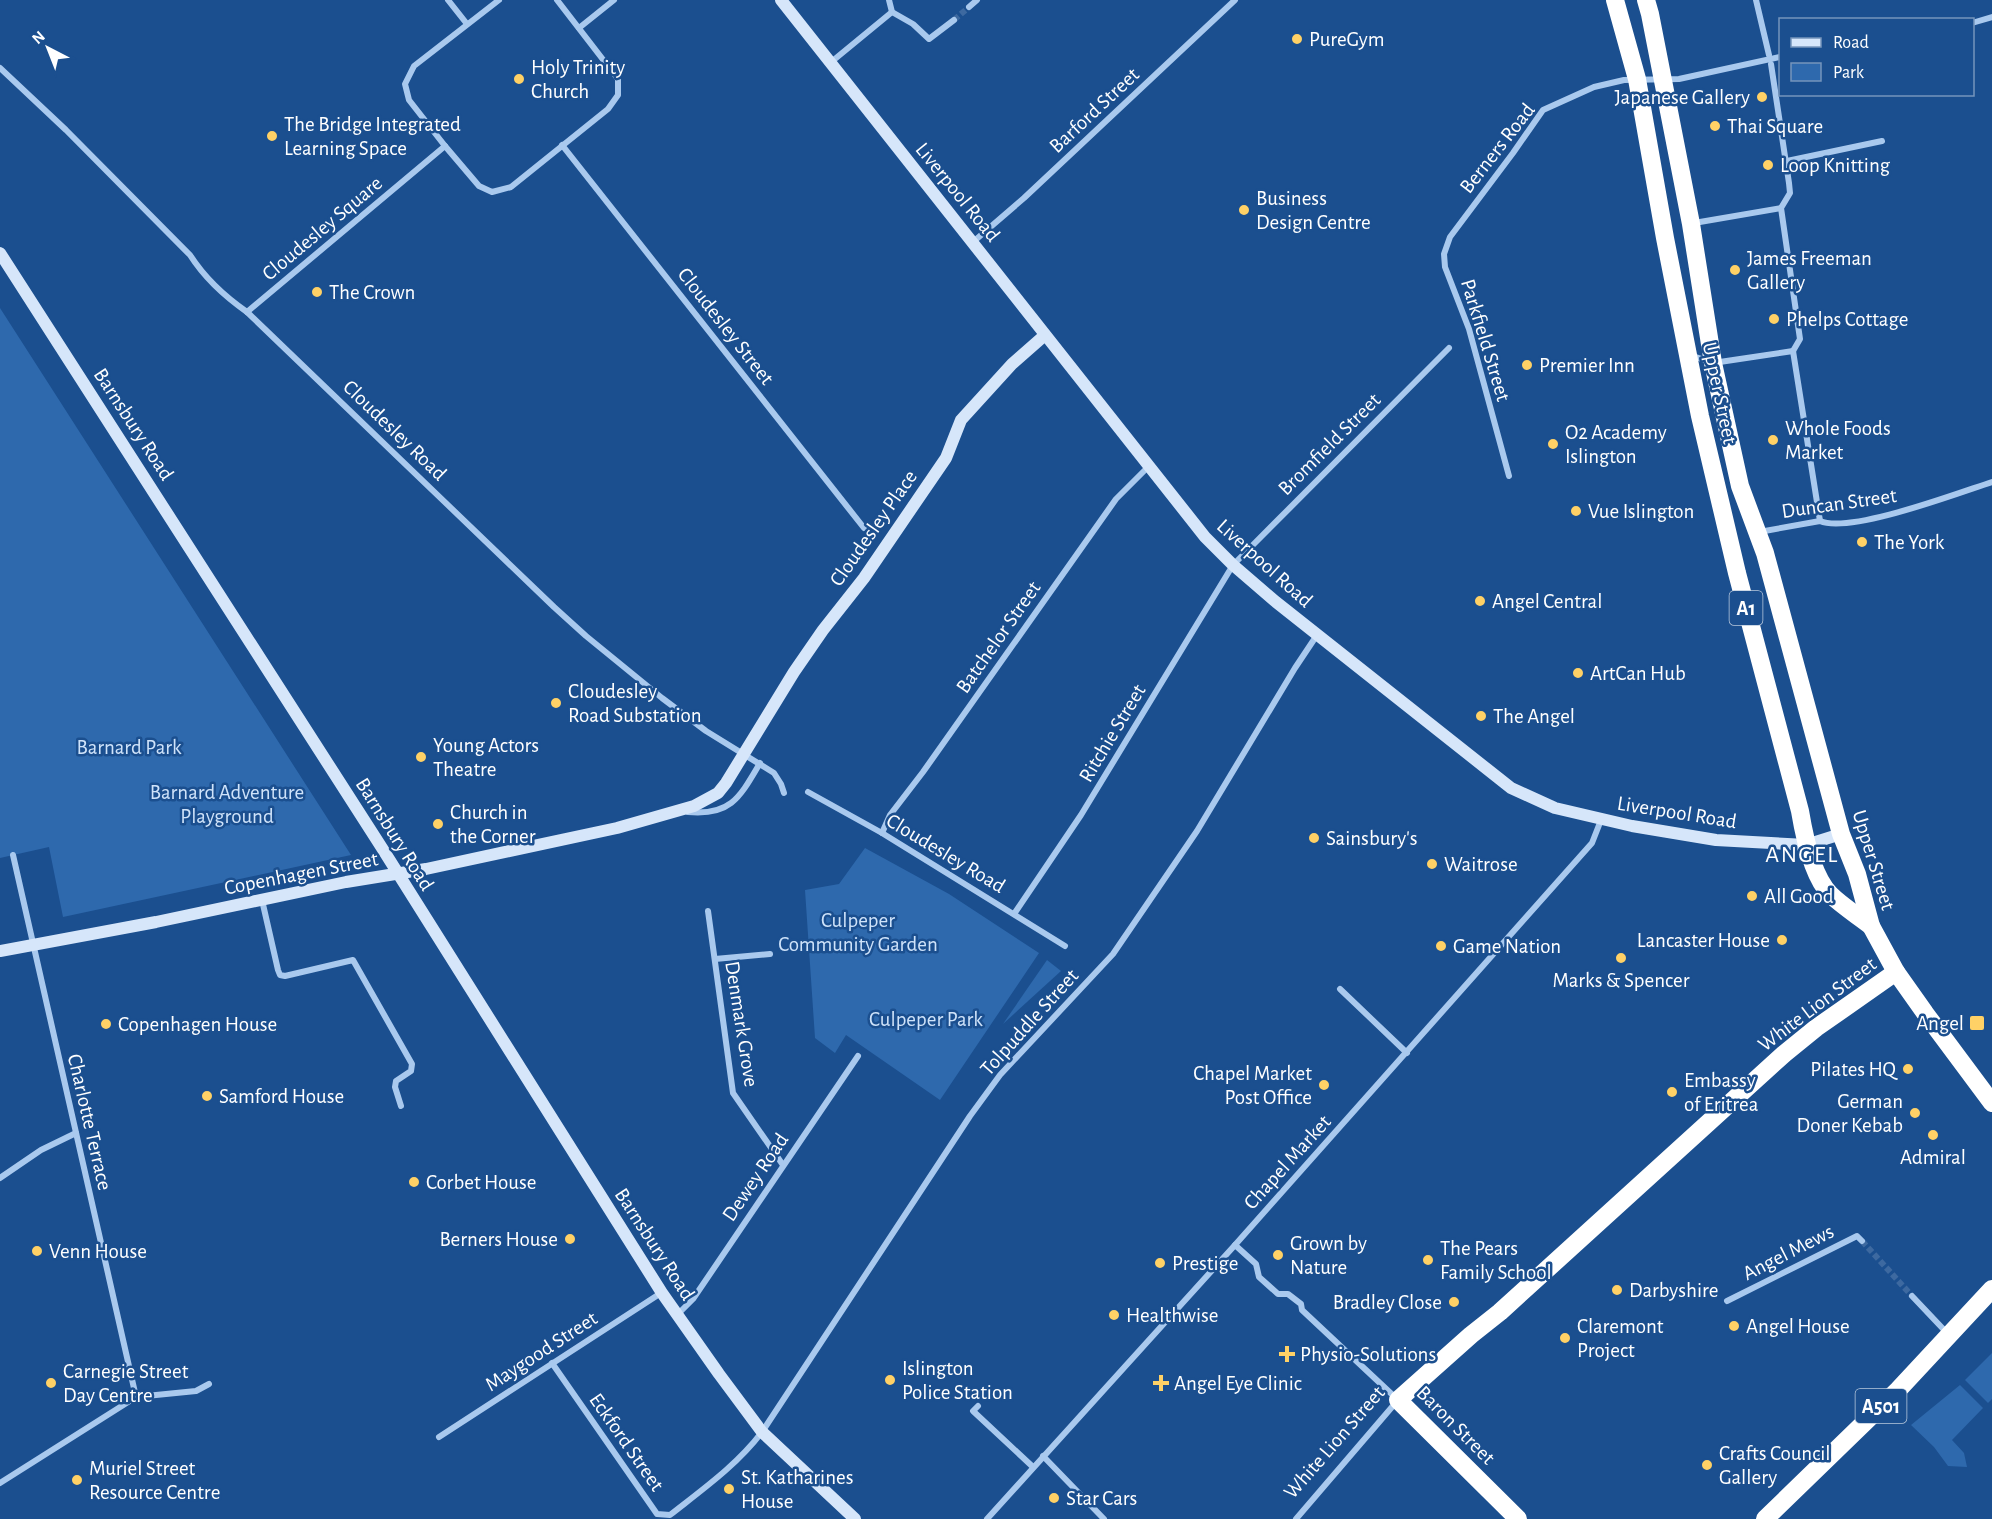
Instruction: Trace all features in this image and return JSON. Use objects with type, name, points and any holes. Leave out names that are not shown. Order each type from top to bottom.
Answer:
[{"type":"highway","name":"Upper Street","points":[[1615,0],[1637,79],[1700,416],[1734,562],[1800,811],[1806,845],[1828,892],[1870,926]]},
{"type":"highway","name":"Upper Street","points":[[1646,0],[1691,224],[1713,363],[1740,486],[1758,532],[1841,834],[1857,874],[1870,926]]},
{"type":"highway","name":"A1","points":[[1870,926],[1896,972],[1992,1103]]},
{"type":"highway","name":"White Lion Street","points":[[1398,1400],[1508,1305],[1784,1054],[1816,1028],[1896,972]]},
{"type":"highway","name":"A501","points":[[1765,1519],[1898,1390],[1992,1289]]},
{"type":"highway","name":"Baron Street","points":[[1398,1400],[1518,1519]]},
{"type":"street","points":[[448,0],[467,24]]},
{"type":"street","points":[[499,0],[414,66],[405,84],[409,100],[446,146],[479,186],[492,192],[511,187],[608,109],[618,95],[618,79],[557,0]]},
{"type":"street","points":[[579,28],[614,0]]},
{"type":"street","name":"Liverpool Road","points":[[781,0],[1205,537],[1233,565],[1317,635],[1511,788],[1555,808],[1602,820],[1716,840],[1806,845],[1841,834]]},
{"type":"street","points":[[889,0],[892,12],[913,24],[929,39],[954,20]]},
{"type":"street","points":[[969,7],[977,0]]},
{"type":"street","name":"Barford Street","points":[[973,242],[1024,198],[1235,0]]},
{"type":"street","points":[[1756,0],[1769,55]]},
{"type":"street","points":[[830,63],[892,12]]},
{"type":"street","points":[[1974,22],[1992,18]]},
{"type":"street","name":"Berners Road","points":[[1464,218],[1514,153],[1543,110],[1594,87],[1624,80],[1679,79],[1779,57]]},
{"type":"street","points":[[1771,64],[1790,193],[1781,208],[1800,339],[1793,351],[1820,521]]},
{"type":"street","name":"Cloudesley Road","points":[[0,68],[74,138],[229,299],[247,312],[578,629],[706,731],[774,773],[784,793]]},
{"type":"street","points":[[1786,161],[1882,141]]},
{"type":"street","name":"Cloudesley Street","points":[[562,145],[864,528]]},
{"type":"street","name":"Cloudesley Square","points":[[247,312],[446,146]]},
{"type":"street","points":[[1691,224],[1781,208]]},
{"type":"street","name":"Parkfield Street","points":[[1464,218],[1450,237],[1444,254],[1445,267],[1469,329],[1509,476]]},
{"type":"street","name":"Barnsbury Road","points":[[0,253],[398,874],[662,1293],[762,1432],[855,1519]]},
{"type":"street","name":"Cloudesley Place","points":[[743,753],[823,630],[864,578],[946,458],[961,420],[1006,369],[1045,335]]},
{"type":"street","name":"Bromfield Street","points":[[1233,565],[1449,348]]},
{"type":"street","points":[[1688,354],[1713,363],[1793,351]]},
{"type":"street","name":"Batchelor Street","points":[[882,833],[890,815],[923,772],[1116,499],[1149,466]]},
{"type":"street","name":"Duncan Street","points":[[1758,532],[1820,521],[1836,524],[1891,514],[1992,482]]},
{"type":"street","name":"Ritchie Street","points":[[1014,914],[1081,816],[1233,565]]},
{"type":"street","name":"Tolpuddle Street","points":[[762,1432],[970,1116],[1000,1075],[1129,934],[1197,831],[1317,635]]},
{"type":"street","name":"Copenhagen Street","points":[[0,951],[398,874],[617,828],[678,811],[707,800],[718,793],[726,783],[743,753]]},
{"type":"street","name":"Copenhagen Street","points":[[678,811],[706,812],[728,807],[742,794],[760,763]]},
{"type":"street","name":"Cloudesley Road","points":[[808,792],[882,833],[1065,946]]},
{"type":"street","name":"Chapel Market","points":[[987,1519],[1407,1053],[1592,843],[1602,820]]},
{"type":"street","name":"Charlotte Terrace","points":[[13,855],[136,1397]]},
{"type":"street","points":[[262,899],[280,975],[285,976],[353,960],[412,1064],[411,1071],[396,1082],[395,1087],[401,1106]]},
{"type":"street","name":"Denmark Grove","points":[[708,911],[732,1093],[783,1165]]},
{"type":"street","points":[[715,959],[770,954]]},
{"type":"street","points":[[1340,989],[1407,1053]]},
{"type":"street","name":"Dewey Road","points":[[677,1315],[693,1299],[858,1056]]},
{"type":"street","points":[[0,1178],[41,1150],[76,1133]]},
{"type":"street","name":"Angel Mews","points":[[1727,1301],[1857,1236],[1862,1241]]},
{"type":"street","name":"Baron Street","points":[[1235,1245],[1256,1263],[1259,1277],[1278,1294],[1288,1294],[1301,1304],[1302,1310],[1398,1400]]},
{"type":"street","name":"Maygood Street","points":[[439,1437],[662,1293]]},
{"type":"street","points":[[1912,1296],[1949,1336]]},
{"type":"street","name":"Eckford Street","points":[[552,1363],[657,1514],[670,1515],[734,1464],[762,1432]]},
{"type":"street","points":[[0,1483],[136,1397],[196,1391],[209,1384]]},
{"type":"street","name":"White Lion Street","points":[[1296,1519],[1398,1400]]},
{"type":"street","points":[[978,1406],[973,1411],[1033,1467]]},
{"type":"street","points":[[1043,1456],[1104,1519]]},
{"type":"green space","name":"Barnard Park","points":[[0,308],[351,855],[63,917],[49,847],[0,858]]},
{"type":"green space","points":[[865,848],[949,894],[1039,953],[940,1100],[846,1035],[835,1053],[815,1038],[805,890],[839,884]]},
{"type":"green space","points":[[1047,960],[1061,971],[1003,1024]]},
{"type":"green space","points":[[1992,1353],[1992,1399],[1988,1403],[1965,1380]]},
{"type":"green space","points":[[1960,1385],[1983,1408],[1952,1440],[1964,1453],[1967,1467],[1948,1466],[1934,1447],[1911,1425]]},
{"type":"tunnel","points":[[954,20],[969,7]]},
{"type":"tunnel","points":[[1862,1241],[1912,1296]]},
{"type":"place","name":"PureGym","points":[[1297,39]]},
{"type":"place","name":"Holy Trinity Church","points":[[519,79]]},
{"type":"place","name":"Japanese Gallery","points":[[1762,97]]},
{"type":"place","name":"Thai Square","points":[[1715,126]]},
{"type":"place","name":"The Bridge Integrated Learning Space","points":[[272,136]]},
{"type":"place","name":"Loop Knitting","points":[[1768,165]]},
{"type":"place","name":"Business Design Centre","points":[[1244,210]]},
{"type":"place","name":"James Freeman Gallery","points":[[1735,270]]},
{"type":"place","name":"The Crown","points":[[317,292]]},
{"type":"place","name":"Phelps Cottage","points":[[1774,319]]},
{"type":"place","name":"Premier Inn","points":[[1527,365]]},
{"type":"place","name":"Whole Foods Market","points":[[1773,440]]},
{"type":"place","name":"O2 Academy Islington","points":[[1553,444]]},
{"type":"place","name":"Vue Islington","points":[[1576,511]]},
{"type":"place","name":"The York","points":[[1862,542]]},
{"type":"place","name":"Angel Central","points":[[1480,601]]},
{"type":"place","name":"ArtCan Hub","points":[[1578,673]]},
{"type":"place","name":"Cloudesley Road Substation","points":[[556,703]]},
{"type":"place","name":"The Angel","points":[[1481,716]]},
{"type":"place","name":"Young Actors Theatre","points":[[421,757]]},
{"type":"place","name":"Church in the Corner","points":[[438,824]]},
{"type":"place","name":"Sainsbury's","points":[[1314,838]]},
{"type":"place","name":"Waitrose","points":[[1432,864]]},
{"type":"place","name":"All Good","points":[[1752,896]]},
{"type":"place","name":"Lancaster House","points":[[1782,940]]},
{"type":"place","name":"Game Nation","points":[[1441,946]]},
{"type":"place","name":"Marks & Spencer","points":[[1621,958]]},
{"type":"place","name":"Angel","points":[[1977,1023]]},
{"type":"place","name":"Copenhagen House","points":[[106,1024]]},
{"type":"place","name":"Pilates HQ","points":[[1908,1069]]},
{"type":"place","name":"Chapel Market Post Office","points":[[1324,1085]]},
{"type":"place","name":"Embassy of Eritrea","points":[[1672,1092]]},
{"type":"place","name":"Samford House","points":[[207,1096]]},
{"type":"place","name":"German Doner Kebab","points":[[1915,1113]]},
{"type":"place","name":"Admiral","points":[[1933,1135]]},
{"type":"place","name":"Corbet House","points":[[414,1182]]},
{"type":"place","name":"Berners House","points":[[570,1239]]},
{"type":"place","name":"Venn House","points":[[37,1251]]},
{"type":"place","name":"Grown by Nature","points":[[1278,1255]]},
{"type":"place","name":"The Pears Family School","points":[[1428,1260]]},
{"type":"place","name":"Prestige","points":[[1160,1263]]},
{"type":"place","name":"Darbyshire","points":[[1617,1290]]},
{"type":"place","name":"Bradley Close","points":[[1454,1302]]},
{"type":"place","name":"Healthwise","points":[[1114,1315]]},
{"type":"place","name":"Angel House","points":[[1734,1326]]},
{"type":"place","name":"Claremont Project","points":[[1565,1338]]},
{"type":"place","name":"Physio-Solutions","points":[[1287,1354]]},
{"type":"place","name":"Islington Police Station","points":[[890,1380]]},
{"type":"place","name":"Carnegie Street Day Centre","points":[[51,1383]]},
{"type":"place","name":"Angel Eye Clinic","points":[[1161,1383]]},
{"type":"place","name":"Crafts Council Gallery","points":[[1707,1465]]},
{"type":"place","name":"Muriel Street Resource Centre","points":[[77,1480]]},
{"type":"place","name":"St. Katharines House","points":[[729,1489]]},
{"type":"place","name":"Star Cars","points":[[1054,1498]]},
{"type":"district","name":"ANGEL","points":[[1802,854]]},
{"type":"park label","name":"Barnard Adventure Playground","points":[[227,804]]},
{"type":"park label","name":"Culpeper Community Garden","points":[[858,932]]},
{"type":"park label","name":"Culpeper Park","points":[[926,1019]]}]
